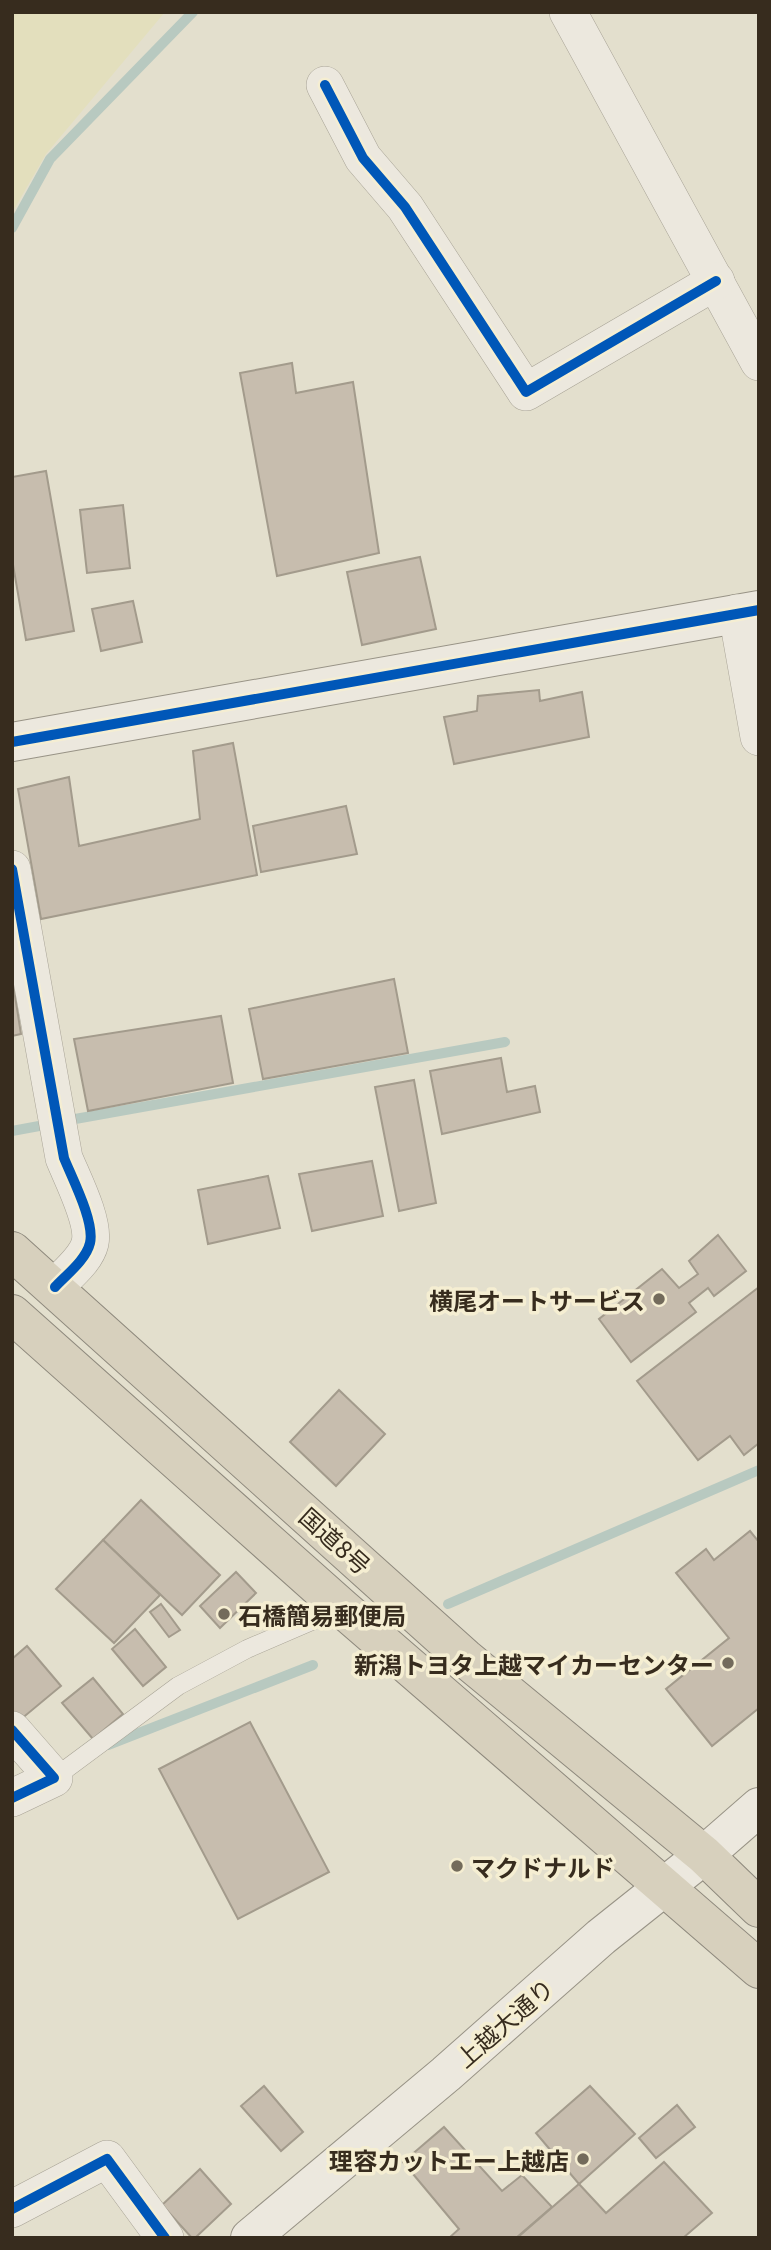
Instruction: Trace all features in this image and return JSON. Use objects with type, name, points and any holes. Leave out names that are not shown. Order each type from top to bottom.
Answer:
[{"type":"highway","name":"国道8号","points":[[12,1251],[465,1658],[704,1855],[759,1908]]},
{"type":"highway","name":"国道8号","points":[[12,1314],[342,1608],[759,1969]]},
{"type":"street","points":[[568,12],[759,362]]},
{"type":"street","points":[[325,85],[363,159],[405,207],[526,392],[716,281]]},
{"type":"street","points":[[12,742],[748,612],[759,737]]},
{"type":"street","points":[[12,869],[64,1158],[89,1225],[90,1243],[80,1261],[55,1287]]},
{"type":"street","points":[[12,1730],[54,1778],[12,1798]]},
{"type":"street","name":"上越大通り","points":[[250,2238],[417,2099],[601,1937],[704,1855],[759,1807]]},
{"type":"street","points":[[12,2209],[107,2158],[165,2238]]},
{"type":"lane","points":[[54,1778],[178,1686],[247,1649],[342,1608]]},
{"type":"shaded area","points":[[12,12],[165,12],[46,154],[12,213]]},
{"type":"building","points":[[292,363],[296,393],[353,382],[379,553],[277,576],[240,373]]},
{"type":"building","points":[[46,471],[74,631],[26,640],[12,559],[12,477]]},
{"type":"building","points":[[123,505],[130,568],[87,573],[80,510]]},
{"type":"building","points":[[420,557],[436,629],[362,645],[347,572]]},
{"type":"building","points":[[133,601],[142,642],[101,651],[92,609]]},
{"type":"building","points":[[539,690],[540,701],[582,692],[589,737],[454,764],[444,717],[477,711],[478,696]]},
{"type":"building","points":[[233,743],[257,875],[41,919],[18,789],[69,777],[79,846],[200,819],[193,751]]},
{"type":"building","points":[[346,806],[357,854],[261,872],[253,826]]},
{"type":"building","points":[[12,977],[21,1034],[12,1036]]},
{"type":"building","points":[[394,979],[408,1053],[263,1079],[249,1009]]},
{"type":"building","points":[[221,1016],[233,1083],[88,1111],[74,1039]]},
{"type":"building","points":[[501,1058],[507,1092],[535,1086],[540,1112],[442,1134],[430,1071]]},
{"type":"building","points":[[414,1080],[436,1203],[399,1211],[375,1087]]},
{"type":"building","points":[[372,1161],[383,1216],[312,1231],[299,1174]]},
{"type":"building","points":[[268,1176],[280,1228],[208,1244],[198,1190]]},
{"type":"building","name":"横尾オートサービス","points":[[718,1235],[746,1271],[714,1296],[708,1288],[689,1303],[696,1312],[631,1362],[599,1319],[662,1269],[679,1288],[698,1274],[689,1261]]},
{"type":"building","points":[[759,1287],[759,1443],[744,1455],[730,1436],[698,1460],[637,1381]]},
{"type":"building","points":[[339,1390],[385,1434],[336,1486],[290,1442]]},
{"type":"building","points":[[141,1500],[220,1575],[182,1615],[103,1540]]},
{"type":"building","name":"新潟トヨタ上越マイカーセンター","points":[[750,1531],[759,1542],[759,1708],[712,1746],[666,1689],[729,1638],[676,1573],[706,1549],[714,1560]]},
{"type":"building","points":[[103,1540],[160,1595],[114,1643],[56,1589]]},
{"type":"building","points":[[236,1572],[256,1593],[220,1628],[200,1606]]},
{"type":"building","points":[[161,1604],[180,1630],[169,1637],[150,1612]]},
{"type":"building","points":[[135,1629],[166,1667],[143,1686],[112,1649]]},
{"type":"building","points":[[27,1646],[61,1686],[14,1725],[12,1659]]},
{"type":"building","points":[[93,1678],[123,1714],[93,1739],[62,1703]]},
{"type":"building","points":[[250,1722],[329,1872],[238,1919],[159,1769]]},
{"type":"building","points":[[264,2086],[303,2132],[281,2151],[241,2106]]},
{"type":"building","name":"理容カットエー上越店","points":[[590,2086],[635,2134],[579,2184],[536,2133]]},
{"type":"building","points":[[677,2105],[695,2127],[656,2158],[639,2138]]},
{"type":"building","points":[[444,2127],[502,2191],[522,2175],[552,2207],[516,2238],[449,2238],[459,2229],[403,2162]]},
{"type":"building","points":[[664,2162],[712,2213],[683,2238],[517,2238],[579,2184],[606,2213]]},
{"type":"building","points":[[200,2169],[231,2204],[192,2238],[162,2205]]},
{"type":"waterway","points":[[12,228],[50,159],[193,12]]},
{"type":"waterway","points":[[64,1121],[505,1042]]},
{"type":"waterway","points":[[12,1131],[50,1124]]},
{"type":"waterway","points":[[448,1604],[759,1470]]},
{"type":"waterway","points":[[108,1745],[313,1665]]},
{"type":"cycle path","points":[[325,85],[363,158],[405,207],[526,392],[716,281]]},
{"type":"cycle path","points":[[12,742],[759,610]]},
{"type":"cycle path","points":[[12,869],[64,1158],[82,1200],[91,1234],[84,1255],[55,1287]]},
{"type":"cycle path","points":[[12,1730],[54,1778],[12,1798]]},
{"type":"cycle path","points":[[12,2209],[107,2159],[165,2238]]},
{"type":"place","name":"横尾オートサービス","points":[[659,1299]]},
{"type":"place","name":"石橋簡易郵便局","points":[[224,1614]]},
{"type":"place","name":"新潟トヨタ上越マイカーセンター","points":[[728,1663]]},
{"type":"place","name":"マクドナルド","points":[[457,1866]]},
{"type":"place","name":"理容カットエー上越店","points":[[583,2159]]}]
